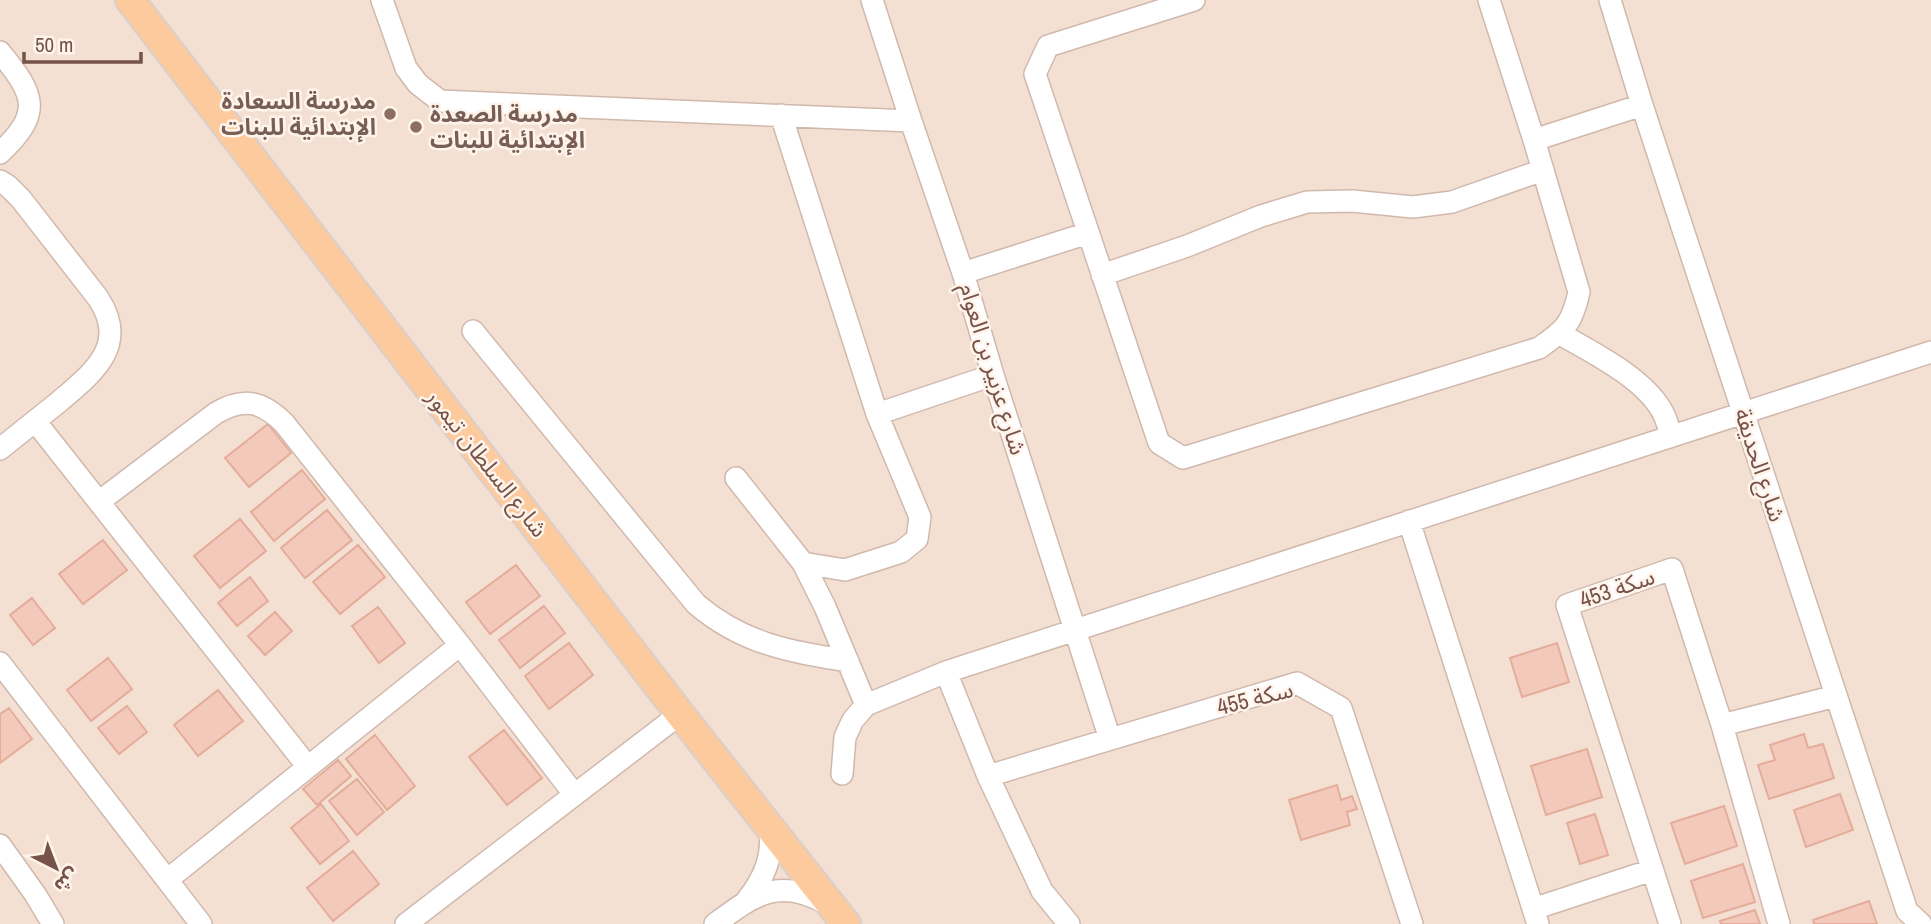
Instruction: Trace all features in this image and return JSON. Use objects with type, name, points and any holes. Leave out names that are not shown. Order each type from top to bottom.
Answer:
[{"type":"main road","name":"شارع السلطان تيمور","points":[[130,0],[680,714],[840,916]]},
{"type":"main road","name":"شارع السلطان تيمور","points":[[147,0],[861,924]]},
{"type":"street","points":[[382,0],[406,68],[418,84],[440,101],[911,121]]},
{"type":"street","name":"شارع عزبير بن العوام","points":[[872,0],[963,273],[1110,739]]},
{"type":"street","points":[[1194,0],[1048,46],[1035,74],[1159,443],[1183,458],[1539,348],[1560,334],[1574,314],[1579,292],[1489,0]]},
{"type":"street","name":"شارع الحديقة","points":[[1610,0],[1642,105],[1907,911],[1921,924]]},
{"type":"street","points":[[0,52],[26,87],[29,107],[28,117],[19,135],[0,153]]},
{"type":"street","points":[[1534,140],[1642,105]]},
{"type":"street","points":[[781,115],[877,414],[920,517],[917,539],[901,552],[845,570],[803,563]]},
{"type":"street","points":[[1102,275],[1187,246],[1261,216],[1307,202],[1352,201],[1413,207],[1452,202],[1543,170]]},
{"type":"street","points":[[0,181],[21,199],[98,298],[109,321],[109,341],[102,361],[83,381],[0,449]]},
{"type":"street","points":[[963,273],[1088,233]]},
{"type":"street","points":[[473,331],[695,604],[734,632],[757,641],[795,652],[848,661]]},
{"type":"street","points":[[1560,334],[1610,362],[1646,391],[1663,412],[1671,436]]},
{"type":"street","points":[[842,774],[845,737],[853,720],[866,705],[946,673],[1931,352]]},
{"type":"street","points":[[877,414],[993,375]]},
{"type":"street","points":[[100,501],[216,413],[239,403],[257,404],[274,413],[460,645],[574,794]]},
{"type":"street","points":[[35,421],[307,767]]},
{"type":"street","points":[[736,478],[803,563],[825,607],[866,705]]},
{"type":"street","points":[[1409,522],[1536,917],[1652,870]]},
{"type":"street","name":"سكة 453","points":[[1670,924],[1567,605],[1672,569],[1722,725],[1779,924]]},
{"type":"street","points":[[167,880],[460,645]]},
{"type":"street","points":[[0,663],[201,924]]},
{"type":"street","points":[[946,673],[988,776],[1042,891],[1069,924]]},
{"type":"street","name":"سكة 455","points":[[988,776],[1297,683],[1341,708],[1412,924]]},
{"type":"street","points":[[1722,725],[1836,696]]},
{"type":"street","points":[[405,924],[680,714]]},
{"type":"street","points":[[747,900],[765,874],[770,859],[770,828]]},
{"type":"street","points":[[0,845],[53,924]]},
{"type":"street","points":[[715,924],[747,900],[777,891],[807,894],[840,916]]},
{"type":"shaded area","points":[[0,0],[1931,0],[1931,924],[0,924]]},
{"type":"building","points":[[268,424],[291,453],[249,487],[225,458]]},
{"type":"building","points":[[302,470],[325,499],[274,541],[251,512]]},
{"type":"building","points":[[327,510],[352,540],[305,578],[281,548]]},
{"type":"building","points":[[240,519],[266,551],[220,588],[194,556]]},
{"type":"building","points":[[103,540],[127,570],[83,604],[59,574]]},
{"type":"building","points":[[358,545],[385,577],[340,614],[313,582]]},
{"type":"building","points":[[516,565],[540,596],[490,634],[466,602]]},
{"type":"building","points":[[250,577],[268,601],[237,626],[218,603]]},
{"type":"building","points":[[32,598],[55,628],[33,645],[10,615]]},
{"type":"building","points":[[544,606],[565,633],[520,668],[499,640]]},
{"type":"building","points":[[378,607],[405,643],[379,663],[352,626]]},
{"type":"building","points":[[275,612],[292,631],[265,655],[248,636]]},
{"type":"building","points":[[569,643],[593,675],[549,709],[525,676]]},
{"type":"building","points":[[1557,643],[1569,682],[1522,697],[1510,658]]},
{"type":"building","points":[[108,658],[132,689],[91,721],[67,690]]},
{"type":"building","points":[[218,690],[243,721],[198,756],[174,725]]},
{"type":"building","points":[[127,706],[147,732],[119,754],[98,728]]},
{"type":"building","points":[[9,708],[32,739],[0,763],[0,714]]},
{"type":"building","points":[[504,730],[542,778],[507,805],[469,757]]},
{"type":"building","points":[[1804,734],[1808,748],[1823,744],[1834,778],[1769,799],[1758,765],[1775,760],[1770,745]]},
{"type":"building","points":[[375,735],[415,786],[387,810],[346,759]]},
{"type":"building","points":[[1587,749],[1602,797],[1546,815],[1531,766]]},
{"type":"building","points":[[338,760],[351,776],[317,805],[303,789]]},
{"type":"building","points":[[357,779],[384,812],[357,835],[329,801]]},
{"type":"building","points":[[1337,785],[1341,800],[1352,796],[1357,809],[1347,812],[1350,825],[1301,840],[1289,800]]},
{"type":"building","points":[[1840,794],[1853,830],[1806,847],[1794,810]]},
{"type":"building","points":[[321,804],[349,841],[320,864],[291,828]]},
{"type":"building","points":[[1724,806],[1737,846],[1685,864],[1671,823]]},
{"type":"building","points":[[1595,814],[1608,855],[1580,864],[1567,823]]},
{"type":"building","points":[[353,851],[379,884],[333,921],[307,888]]},
{"type":"building","points":[[1743,864],[1755,902],[1703,918],[1691,881]]},
{"type":"building","points":[[1869,901],[1877,924],[1814,924],[1813,920]]},
{"type":"building","points":[[1755,910],[1760,924],[1721,924],[1720,921]]},
{"type":"place","name":"مدرسة السعادة الإبتدائية للبنات","points":[[390,114]]},
{"type":"place","name":"مدرسة الصعدة الإبتدائية للبنات","points":[[416,127]]}]
